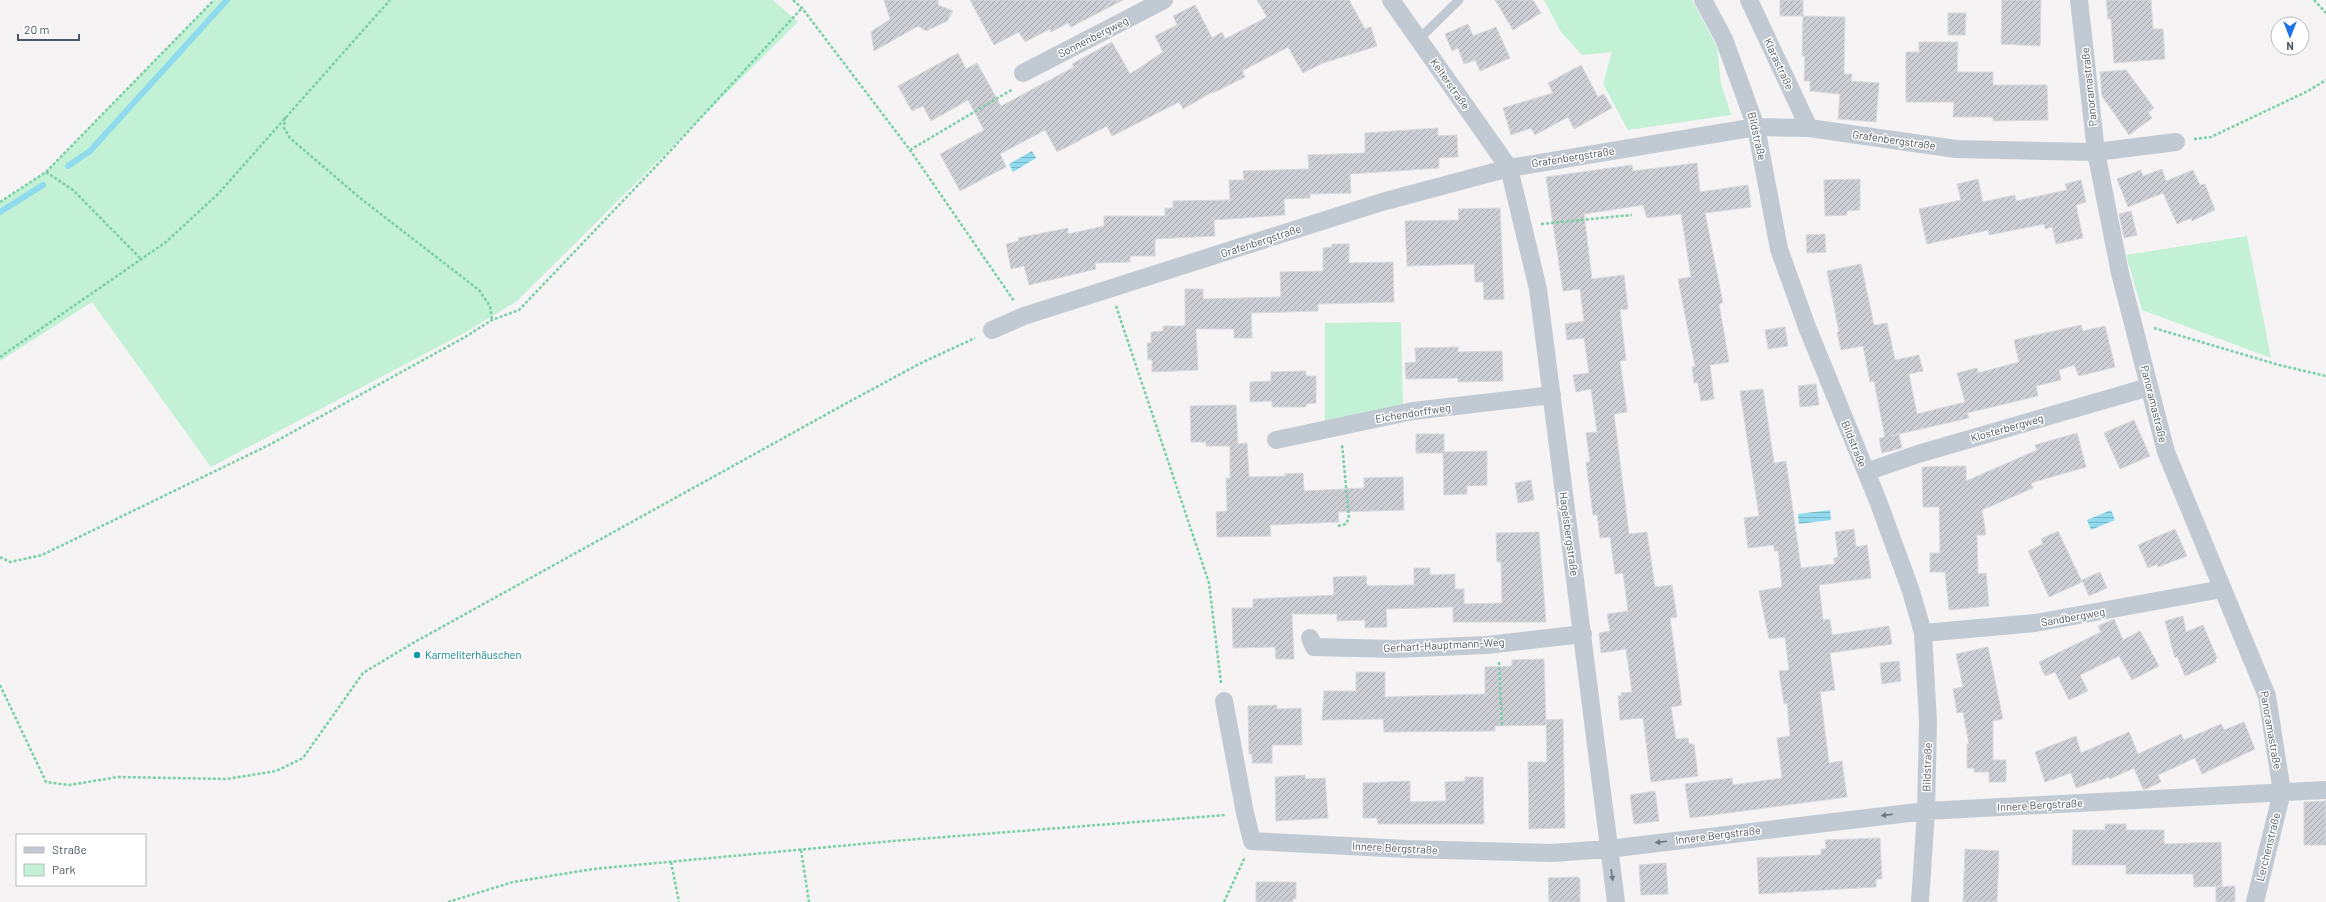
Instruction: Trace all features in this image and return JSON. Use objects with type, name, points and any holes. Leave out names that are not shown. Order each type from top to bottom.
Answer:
[{"type":"street","name":"Sonnenbergweg","points":[[1022,73],[1164,0]]},
{"type":"street","name":"Kelterstraße","points":[[1391,0],[1509,168]]},
{"type":"street","name":"Bildstraße","points":[[1703,0],[1724,39],[1756,127],[1779,249],[1806,327],[1866,472],[1911,591],[1923,633],[1928,722],[1926,810],[1920,902]]},
{"type":"street","name":"Klarastraße","points":[[1750,0],[1809,128]]},
{"type":"street","name":"Panoramastraße","points":[[2079,0],[2096,152],[2120,273],[2149,387],[2166,452],[2267,696],[2282,792]]},
{"type":"street","name":"Grafenbergstraße","points":[[992,330],[1024,316],[1110,290],[1382,202],[1509,168],[1756,127],[1809,128],[1956,149],[2096,152],[2176,142]]},
{"type":"street","name":"Hagelsbergstraße","points":[[1509,168],[1538,288],[1583,634],[1608,849],[1616,902]]},
{"type":"street","name":"Klosterbergweg","points":[[1866,472],[1918,454],[2149,387]]},
{"type":"street","name":"Eichendorffweg","points":[[1276,440],[1413,411],[1552,394]]},
{"type":"street","name":"Sandbergweg","points":[[1923,633],[2035,623],[2222,589]]},
{"type":"street","name":"Gerhart-Hauptmann-Weg","points":[[1310,638],[1314,647],[1394,649],[1499,643],[1583,634]]},
{"type":"street","points":[[1224,701],[1245,813],[1252,842]]},
{"type":"street","name":"Innere Bergstraße","points":[[1252,842],[1406,849],[1552,853],[1608,849],[1926,810],[2326,790]]},
{"type":"street","name":"Lerchenstraße","points":[[2255,902],[2282,792]]},
{"type":"lane","points":[[1419,39],[1459,0]]},
{"type":"path","points":[[0,202],[46,172],[214,0]]},
{"type":"path","points":[[0,356],[166,242],[218,194],[285,116],[390,0]]},
{"type":"path","points":[[793,0],[802,8],[910,150],[1024,316]]},
{"type":"path","points":[[2314,0],[2326,13]]},
{"type":"path","points":[[0,557],[10,562],[49,552],[270,445],[465,337],[492,320],[519,310],[660,162],[802,8]]},
{"type":"path","points":[[910,150],[1019,86],[1022,73]]},
{"type":"path","points":[[2176,142],[2211,137],[2326,80]]},
{"type":"path","points":[[285,116],[284,128],[290,138],[360,198],[479,290],[490,306],[492,320]]},
{"type":"path","points":[[46,172],[73,190],[141,259]]},
{"type":"path","points":[[1523,226],[1632,215]]},
{"type":"path","points":[[1110,290],[1209,583],[1224,701]]},
{"type":"path","points":[[2133,322],[2279,365],[2326,376]]},
{"type":"path","points":[[0,685],[46,782],[69,785],[118,777],[227,778],[276,771],[303,758],[363,673],[413,643],[845,404],[919,364],[992,330]]},
{"type":"path","points":[[1338,526],[1346,524],[1349,518],[1339,426]]},
{"type":"path","points":[[1499,643],[1502,726]]},
{"type":"path","points":[[448,902],[513,882],[593,869],[1245,813]]},
{"type":"path","points":[[1224,902],[1252,842]]},
{"type":"path","points":[[801,850],[809,902]]},
{"type":"path","points":[[670,862],[680,902]]},
{"type":"green space","points":[[214,0],[773,0],[798,22],[517,301],[466,332],[211,467],[92,302],[0,361],[0,202],[46,172]]},
{"type":"green space","points":[[1544,0],[1692,0],[1717,47],[1721,83],[1731,115],[1628,130],[1603,84],[1612,52],[1582,55],[1561,32]]},
{"type":"green space","points":[[2247,236],[2271,358],[2142,310],[2126,255]]},
{"type":"green space","points":[[1401,322],[1403,406],[1325,422],[1325,323]]},
{"type":"water","points":[[1032,151],[1036,158],[1013,172],[1009,164]]},
{"type":"water","points":[[1830,510],[1831,520],[1799,524],[1798,514]]},
{"type":"water","points":[[2111,510],[2115,520],[2091,530],[2087,520]]},
{"type":"building","points":[[884,0],[938,0],[938,5],[953,11],[947,21],[926,31],[918,26],[874,51],[871,32],[890,19]]},
{"type":"building","points":[[970,0],[1123,0],[1071,27],[1068,23],[1051,32],[1050,29],[1025,42],[1019,32],[994,45]]},
{"type":"building","points":[[1257,0],[1349,0],[1365,29],[1371,27],[1377,46],[1323,63],[1303,73],[1288,47],[1242,71],[1245,77],[1213,93],[1212,92],[1183,109],[1179,102],[1112,136],[1107,126],[1057,152],[1045,130],[1000,154],[1006,167],[960,191],[940,154],[984,130],[968,100],[931,121],[923,106],[912,111],[898,86],[958,53],[966,69],[977,63],[1001,106],[1074,67],[1072,64],[1112,42],[1130,74],[1163,52],[1155,36],[1177,25],[1173,16],[1195,5],[1212,38],[1222,32],[1225,39],[1267,17]]},
{"type":"building","points":[[1495,0],[1533,0],[1541,13],[1513,30]]},
{"type":"building","points":[[1780,0],[1803,0],[1803,16],[1780,16]]},
{"type":"building","points":[[2002,0],[2041,0],[2040,46],[2001,44]]},
{"type":"building","points":[[2106,0],[2151,0],[2153,29],[2163,29],[2165,59],[2114,63],[2111,19],[2108,19]]},
{"type":"building","points":[[1948,13],[1966,13],[1965,35],[1948,35]]},
{"type":"building","points":[[1803,16],[1845,17],[1844,74],[1852,74],[1851,81],[1879,83],[1876,122],[1838,119],[1840,94],[1810,91],[1810,81],[1804,81],[1805,56],[1802,56]]},
{"type":"building","points":[[1468,24],[1473,36],[1496,27],[1510,58],[1480,71],[1475,60],[1464,64],[1458,48],[1452,51],[1445,34]]},
{"type":"building","points":[[1919,42],[1958,42],[1957,72],[1993,72],[1993,85],[2047,85],[2048,120],[1993,121],[1993,117],[1953,117],[1954,102],[1906,102],[1906,52],[1919,52]]},
{"type":"building","points":[[1581,65],[1598,97],[1604,94],[1612,108],[1574,129],[1568,117],[1535,135],[1531,128],[1511,135],[1503,108],[1553,93],[1548,83]]},
{"type":"building","points":[[2126,70],[2154,108],[2148,113],[2152,118],[2129,135],[2102,96],[2100,72]]},
{"type":"building","points":[[1438,128],[1438,136],[1457,135],[1458,157],[1439,158],[1439,168],[1350,174],[1351,193],[1310,194],[1310,198],[1284,199],[1285,215],[1214,220],[1215,236],[1155,239],[1155,256],[1130,256],[1130,262],[1095,263],[1096,269],[1029,285],[1024,266],[1011,269],[1006,244],[1019,241],[1018,238],[1068,228],[1068,234],[1104,226],[1104,216],[1165,216],[1165,208],[1173,208],[1173,201],[1230,200],[1229,180],[1244,180],[1243,171],[1309,169],[1308,155],[1365,153],[1365,133]]},
{"type":"building","points":[[1697,163],[1700,192],[1748,185],[1751,207],[1705,213],[1723,303],[1719,304],[1729,362],[1710,365],[1714,399],[1701,401],[1698,383],[1694,383],[1692,367],[1695,366],[1678,279],[1691,277],[1681,214],[1647,218],[1643,205],[1584,214],[1592,279],[1624,275],[1628,309],[1620,310],[1626,360],[1620,361],[1627,412],[1614,414],[1629,534],[1647,532],[1655,587],[1672,585],[1677,617],[1670,618],[1682,705],[1671,707],[1676,739],[1688,738],[1689,744],[1694,744],[1698,776],[1651,782],[1643,718],[1620,720],[1618,696],[1622,696],[1621,693],[1632,692],[1626,649],[1601,653],[1599,633],[1610,631],[1607,614],[1628,611],[1623,573],[1615,574],[1610,537],[1600,538],[1597,515],[1593,515],[1586,462],[1590,462],[1586,433],[1597,432],[1591,389],[1576,392],[1573,375],[1589,373],[1584,338],[1567,340],[1565,324],[1584,321],[1580,289],[1563,291],[1546,177],[1632,165],[1633,171]]},
{"type":"building","points":[[2162,169],[2166,181],[2193,170],[2200,185],[2205,184],[2215,210],[2192,221],[2191,218],[2177,224],[2163,193],[2128,207],[2117,179],[2141,170],[2143,176]]},
{"type":"building","points":[[1860,179],[1860,210],[1847,211],[1847,215],[1825,216],[1824,180]]},
{"type":"building","points":[[1978,179],[1983,202],[2015,195],[2016,201],[2067,190],[2065,184],[2081,180],[2086,202],[2076,205],[2083,238],[2056,244],[2052,227],[2045,229],[2044,224],[1989,235],[1988,230],[1927,244],[1919,209],[1961,200],[1957,184]]},
{"type":"building","points":[[1500,208],[1504,299],[1484,300],[1483,282],[1475,282],[1474,264],[1407,266],[1405,221],[1459,220],[1458,209]]},
{"type":"building","points":[[2131,211],[2137,235],[2124,238],[2119,214]]},
{"type":"building","points":[[1825,234],[1826,252],[1807,253],[1806,235]]},
{"type":"building","points":[[1332,244],[1349,244],[1349,263],[1393,262],[1394,302],[1318,304],[1318,311],[1251,313],[1252,338],[1234,338],[1234,329],[1196,329],[1198,370],[1152,372],[1152,360],[1148,360],[1147,343],[1151,343],[1151,332],[1163,331],[1163,326],[1185,326],[1185,289],[1203,289],[1203,299],[1281,297],[1280,272],[1323,271],[1323,248],[1332,247]]},
{"type":"building","points":[[1861,264],[1874,325],[1887,323],[1895,360],[1919,355],[1923,371],[1909,374],[1917,414],[1965,402],[1957,373],[1977,368],[1978,373],[2019,362],[2014,340],[2081,325],[2083,331],[2105,326],[2115,367],[2079,376],[2074,365],[2059,370],[2061,380],[2036,386],[2038,396],[1967,413],[1969,418],[1890,436],[1899,434],[1902,448],[1882,453],[1879,438],[1885,437],[1874,381],[1870,382],[1863,346],[1841,350],[1827,271]]},
{"type":"building","points":[[1785,327],[1788,346],[1768,349],[1765,330]]},
{"type":"building","points":[[1458,347],[1458,352],[1502,351],[1503,381],[1458,382],[1458,378],[1406,379],[1405,363],[1416,362],[1415,348]]},
{"type":"building","points":[[1306,371],[1306,376],[1316,376],[1316,403],[1306,404],[1306,407],[1272,407],[1272,401],[1250,402],[1250,382],[1271,381],[1271,372]]},
{"type":"building","points":[[1816,384],[1819,405],[1800,407],[1798,386]]},
{"type":"building","points":[[1763,389],[1774,463],[1786,461],[1801,568],[1835,564],[1834,558],[1838,557],[1835,532],[1854,529],[1856,547],[1867,545],[1871,578],[1819,585],[1823,620],[1830,619],[1832,635],[1889,626],[1892,644],[1830,653],[1835,690],[1820,692],[1829,763],[1842,761],[1847,797],[1690,818],[1685,784],[1732,778],[1733,785],[1782,778],[1777,738],[1790,736],[1787,703],[1784,704],[1779,671],[1789,670],[1785,637],[1769,639],[1759,591],[1782,587],[1778,551],[1774,551],[1774,545],[1748,548],[1744,518],[1759,516],[1740,391]]},
{"type":"building","points":[[1236,405],[1238,444],[1247,443],[1249,477],[1285,476],[1285,474],[1303,473],[1304,491],[1364,488],[1364,478],[1403,477],[1404,510],[1338,512],[1339,522],[1270,525],[1271,536],[1217,537],[1216,512],[1227,511],[1226,478],[1230,478],[1230,446],[1206,446],[1206,442],[1191,442],[1190,406]]},
{"type":"building","points":[[2134,420],[2150,456],[2120,469],[2104,433]]},
{"type":"building","points":[[2077,433],[2086,467],[2031,483],[2033,488],[1982,510],[1986,535],[1977,535],[1978,574],[1986,573],[1989,606],[1949,610],[1945,572],[1930,572],[1930,553],[1940,553],[1939,507],[1923,507],[1922,467],[1966,466],[1966,481],[2037,450],[2035,445]]},
{"type":"building","points":[[1416,434],[1444,434],[1444,452],[1487,451],[1487,485],[1467,486],[1467,494],[1444,495],[1443,453],[1416,453]]},
{"type":"building","points":[[1531,480],[1534,500],[1518,503],[1515,483]]},
{"type":"building","points":[[2175,529],[2187,556],[2158,567],[2157,564],[2148,568],[2138,545]]},
{"type":"building","points":[[2058,531],[2082,582],[2049,597],[2028,551],[2043,544],[2041,539]]},
{"type":"building","points":[[1539,532],[1546,622],[1453,622],[1453,607],[1386,609],[1387,627],[1365,628],[1365,620],[1337,621],[1337,614],[1292,614],[1294,659],[1276,659],[1275,647],[1233,648],[1232,608],[1253,608],[1253,599],[1334,595],[1333,577],[1366,576],[1367,586],[1414,585],[1414,568],[1430,568],[1430,575],[1455,574],[1455,589],[1464,589],[1464,604],[1502,603],[1501,562],[1497,562],[1496,533]]},
{"type":"building","points":[[2100,572],[2107,588],[2089,596],[2082,580]]},
{"type":"building","points":[[2183,616],[2186,632],[2203,625],[2217,658],[2215,660],[2216,662],[2185,676],[2177,656],[2175,658],[2165,621]]},
{"type":"building","points":[[2114,619],[2123,640],[2140,631],[2159,666],[2132,680],[2119,656],[2080,675],[2088,691],[2069,700],[2055,672],[2045,676],[2039,662],[2101,632],[2098,626]]},
{"type":"building","points":[[1988,647],[2003,719],[1993,721],[1993,760],[2006,760],[2006,782],[1989,782],[1989,772],[1974,772],[1974,768],[1967,768],[1967,744],[1969,744],[1963,712],[1957,713],[1953,689],[1963,687],[1956,654]]},
{"type":"building","points":[[1544,659],[1546,725],[1495,726],[1495,731],[1384,732],[1383,719],[1322,720],[1324,691],[1356,691],[1356,672],[1385,672],[1385,697],[1485,694],[1485,667],[1512,666],[1512,660]]},
{"type":"building","points":[[1899,661],[1901,681],[1882,684],[1880,663]]},
{"type":"building","points":[[1277,705],[1277,709],[1301,708],[1302,745],[1272,745],[1272,763],[1252,763],[1252,754],[1249,754],[1248,706]]},
{"type":"building","points":[[1563,719],[1565,828],[1529,829],[1528,762],[1547,762],[1546,720]]},
{"type":"building","points":[[2244,722],[2255,749],[2202,774],[2195,758],[2158,775],[2161,782],[2146,789],[2143,789],[2134,768],[2110,779],[2109,777],[2076,788],[2071,773],[2045,782],[2035,752],[2076,736],[2081,753],[2129,732],[2138,754],[2181,734],[2184,740],[2221,724],[2224,730]]},
{"type":"building","points":[[1305,775],[1305,779],[1325,778],[1328,818],[1276,821],[1275,777]]},
{"type":"building","points":[[1465,777],[1483,777],[1484,824],[1378,824],[1377,818],[1363,818],[1363,783],[1410,781],[1410,802],[1446,801],[1445,782],[1465,781]]},
{"type":"building","points":[[1655,791],[1659,821],[1634,824],[1630,795]]},
{"type":"building","points":[[2326,801],[2326,845],[2304,845],[2304,802]]},
{"type":"building","points":[[2105,824],[2126,824],[2126,830],[2164,830],[2164,844],[2221,842],[2222,886],[2194,887],[2193,874],[2126,874],[2126,865],[2072,865],[2073,830],[2105,830]]},
{"type":"building","points":[[1880,838],[1882,879],[1876,879],[1876,887],[1759,894],[1757,858],[1821,855],[1821,849],[1826,849],[1825,840]]},
{"type":"building","points":[[1965,849],[1999,851],[1997,902],[1963,902]]},
{"type":"building","points":[[1666,863],[1668,894],[1641,895],[1639,865]]},
{"type":"building","points":[[1578,877],[1580,879],[1580,902],[1549,902],[1548,878]]},
{"type":"building","points":[[1256,882],[1296,882],[1296,899],[1293,899],[1293,902],[1256,902]]},
{"type":"building","points":[[2235,886],[2235,902],[2216,902],[2216,887]]},
{"type":"waterway","points":[[68,166],[90,151],[227,0]]},
{"type":"waterway","points":[[0,212],[43,185]]},
{"type":"place","name":"Karmeliterhäuschen","points":[[417,655]]}]
